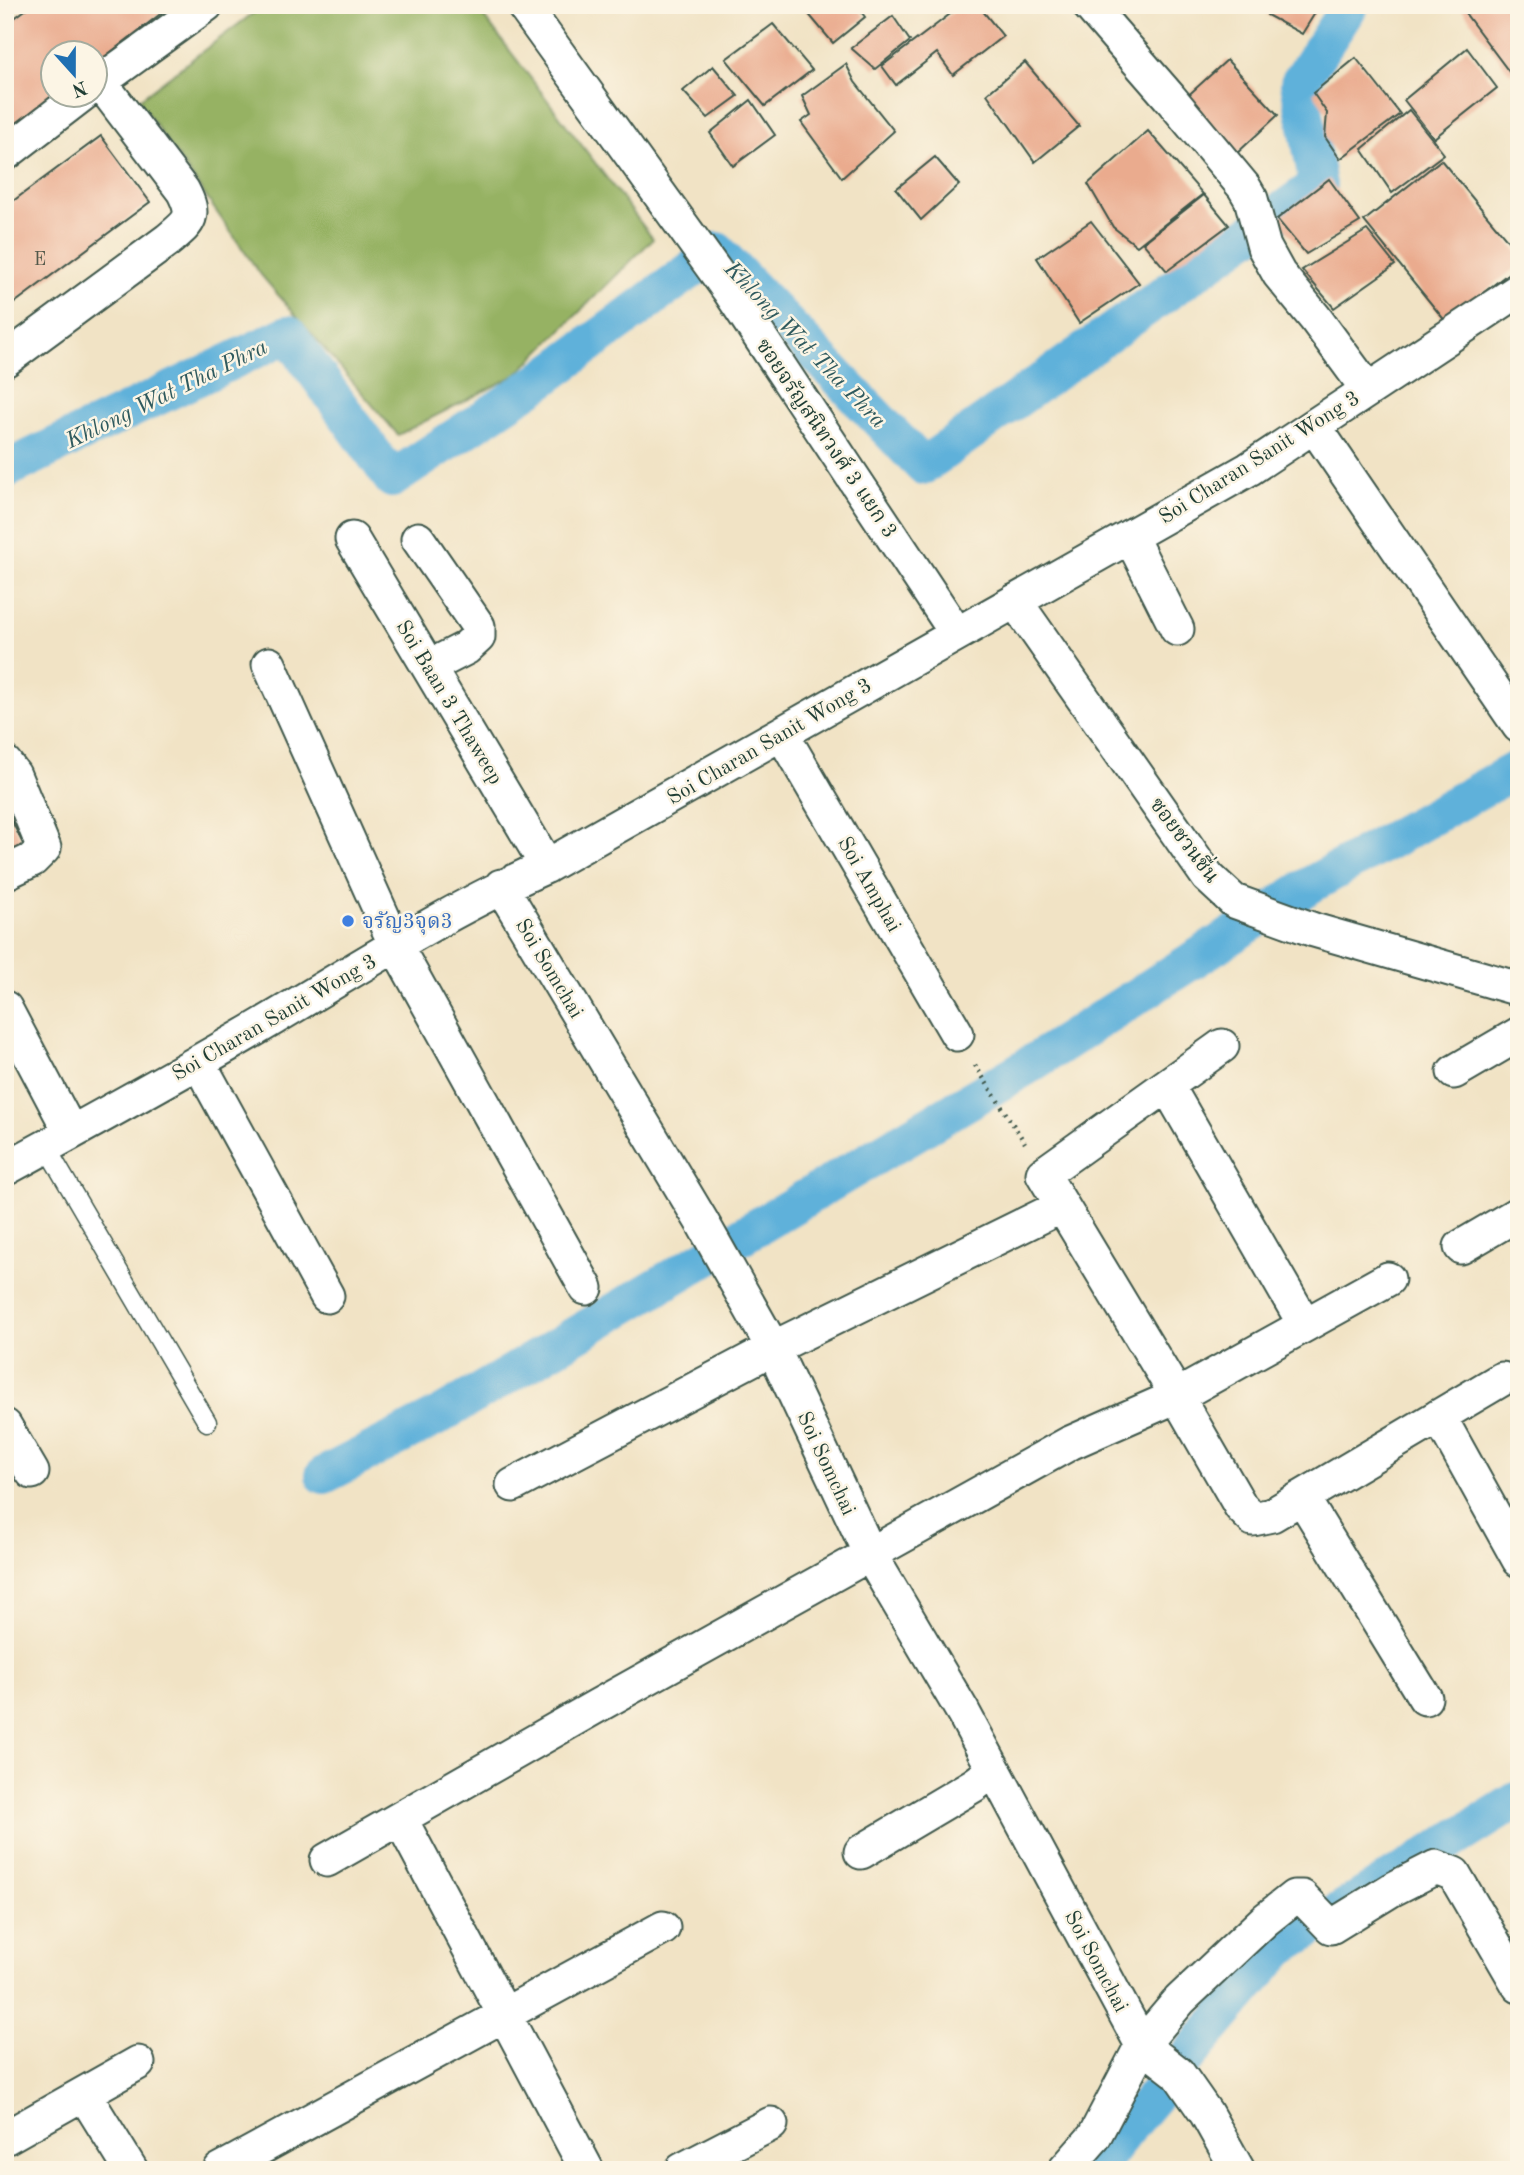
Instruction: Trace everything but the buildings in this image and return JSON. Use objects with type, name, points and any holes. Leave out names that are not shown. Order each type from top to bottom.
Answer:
[{"type":"street","points":[[108,77],[206,5]]},
{"type":"street","name":"ซอยจรัญสนิทวงศ์ 3 แยก 3","points":[[523,5],[727,289],[957,634]]},
{"type":"street","points":[[1089,5],[1170,98],[1251,199],[1264,247],[1279,274],[1315,317],[1368,390]]},
{"type":"street","points":[[5,360],[168,240],[186,225],[191,216],[191,207],[183,191],[108,105]]},
{"type":"street","points":[[5,154],[66,108]]},
{"type":"street","name":"Soi Charan Sanit Wong 3","points":[[5,1170],[199,1063],[396,946],[501,887],[547,866],[1249,469],[1519,290]]},
{"type":"street","points":[[1314,426],[1519,726]]},
{"type":"street","points":[[1130,536],[1177,629]]},
{"type":"street","points":[[418,538],[478,626],[478,637],[466,648],[429,667]]},
{"type":"street","name":"Soi Baan 3 Thaweep","points":[[352,539],[547,866]]},
{"type":"street","name":"ซอยชวนชื่น","points":[[1015,601],[1208,877],[1234,901],[1314,930],[1519,989]]},
{"type":"street","points":[[270,664],[396,946],[586,1288]]},
{"type":"street","name":"Soi Amphai","points":[[782,734],[957,1034]]},
{"type":"street","points":[[5,763],[14,775],[44,848],[32,860],[5,873]]},
{"type":"street","name":"Soi Somchai","points":[[501,887],[702,1222],[773,1348],[871,1556],[963,1712],[993,1771],[1157,2057],[1178,2073],[1206,2113],[1238,2170]]},
{"type":"street","points":[[5,1008],[59,1140]]},
{"type":"street","points":[[1454,1072],[1519,1034]]},
{"type":"street","points":[[1222,1046],[1044,1174],[1241,1507],[1253,1519],[1272,1515],[1502,1379]]},
{"type":"street","points":[[199,1063],[327,1296]]},
{"type":"street","points":[[1168,1087],[1305,1325]]},
{"type":"street","points":[[513,1485],[773,1348],[1062,1206]]},
{"type":"street","points":[[1461,1247],[1519,1213]]},
{"type":"street","points":[[327,1860],[597,1706],[1070,1443],[1177,1396],[1388,1279]]},
{"type":"street","points":[[1439,1416],[1519,1559]]},
{"type":"street","points":[[5,1426],[32,1472]]},
{"type":"street","points":[[1302,1497],[1425,1698]]},
{"type":"street","points":[[861,1852],[993,1771]]},
{"type":"street","points":[[401,1820],[587,2170]]},
{"type":"street","points":[[1065,2170],[1157,2057],[1180,2000],[1265,1920],[1294,1897],[1302,1897],[1331,1927],[1391,1890],[1436,1867],[1454,1874],[1519,1986]]},
{"type":"street","points":[[220,2170],[663,1928]]},
{"type":"street","points":[[5,2138],[138,2063]]},
{"type":"street","points":[[84,2094],[131,2170]]},
{"type":"street","points":[[682,2170],[771,2124]]},
{"type":"lane","points":[[59,1140],[207,1422]]},
{"type":"path","points":[[983,1079],[1012,1121]]},
{"type":"green space","points":[[264,5],[475,5],[653,239],[516,375],[398,435],[261,275],[138,100]]},
{"type":"waterway","name":"Khlong Wat Tha Phra","points":[[5,470],[288,334],[392,479],[540,381],[717,251],[923,466],[1318,185],[1299,83],[1350,5]]},
{"type":"waterway","points":[[324,1475],[439,1416],[1026,1067],[1312,884],[1519,768]]},
{"type":"waterway","points":[[1096,2170],[1123,2133],[1280,1948],[1519,1799]]},
{"type":"place","name":"จรัญ3จุด3","points":[[348,921]]}]
